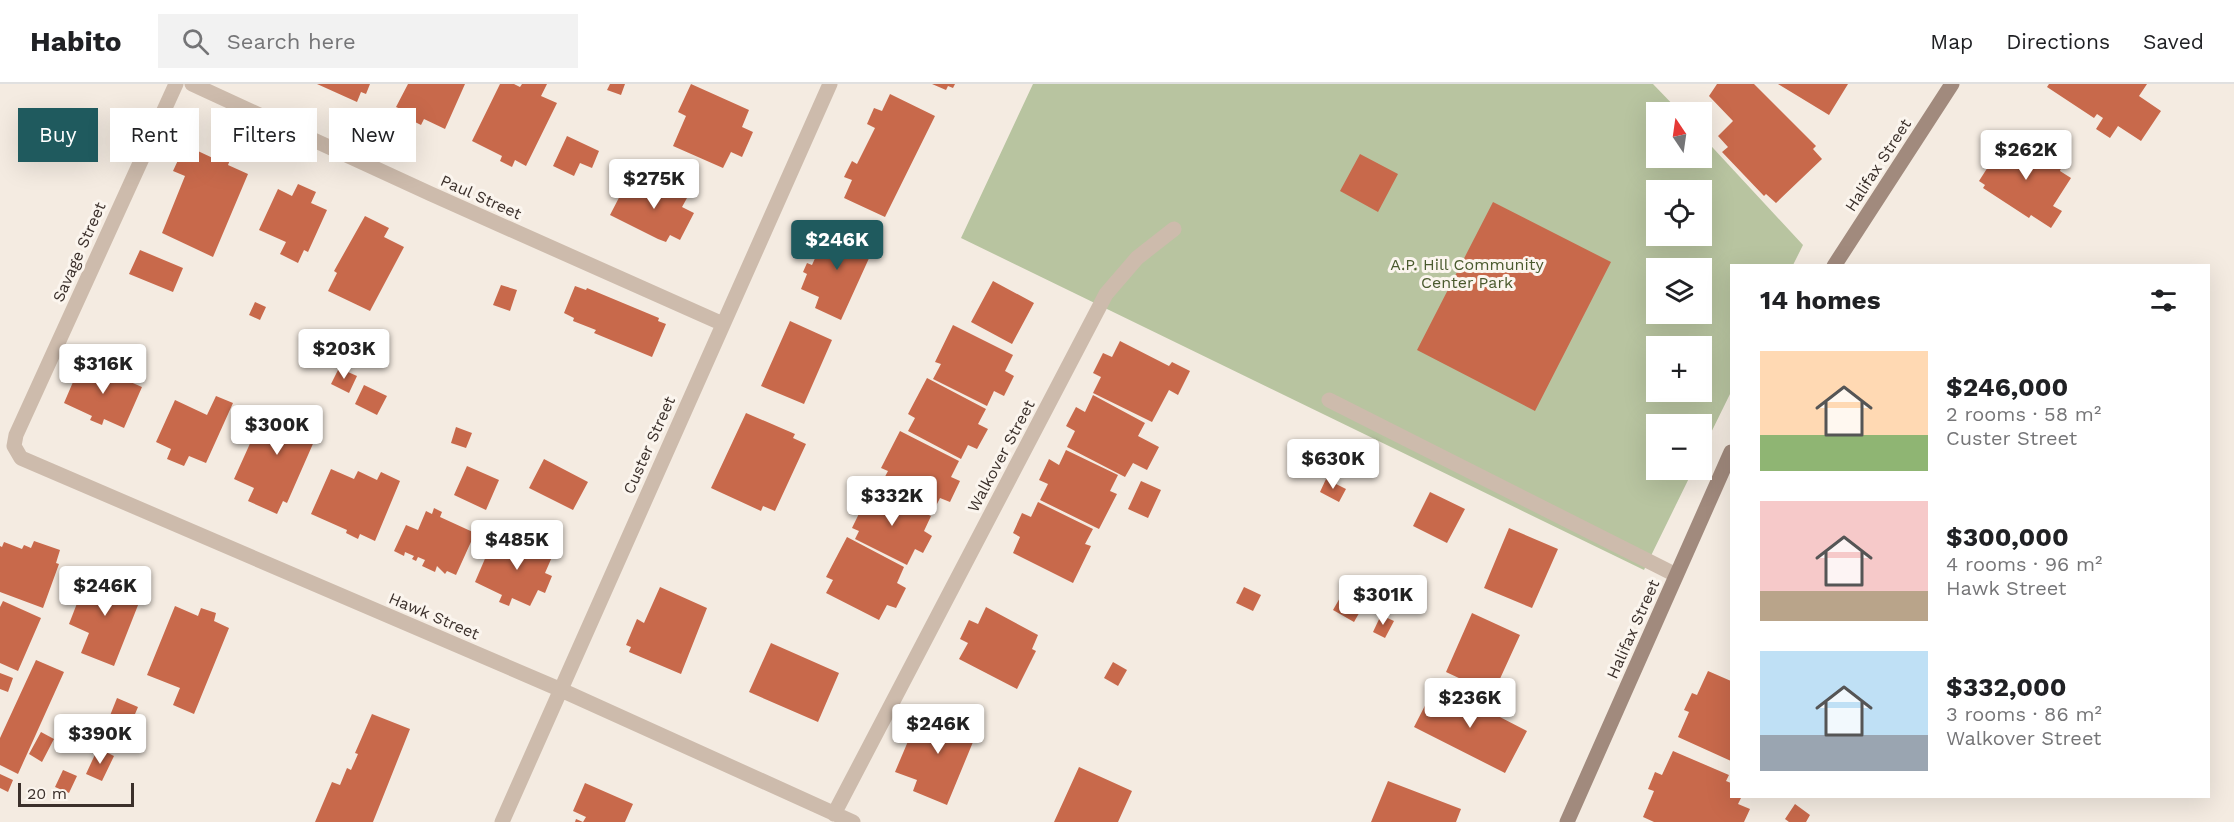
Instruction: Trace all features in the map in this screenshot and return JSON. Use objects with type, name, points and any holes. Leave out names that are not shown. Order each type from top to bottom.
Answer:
[{"type":"main road","name":"Halifax Street","points":[[1835,264],[1952,84]]},
{"type":"main road","name":"Halifax Street","points":[[1568,822],[1730,454]]},
{"type":"street","name":"Savage Street","points":[[16,435],[176,84]]},
{"type":"street","name":"Paul Street","points":[[192,84],[431,194],[723,324]]},
{"type":"street","name":"Custer Street","points":[[502,822],[830,84]]},
{"type":"street","name":"Walkover Street","points":[[834,813],[1106,294],[1137,258],[1174,229]]},
{"type":"street","points":[[1329,400],[1676,575]]},
{"type":"street","name":"Hawk Street","points":[[16,435],[14,446],[21,458],[560,689],[853,822]]},
{"type":"green space","name":"A.P. Hill Community Center Park","points":[[1033,84],[1653,84],[1670,102],[1646,102],[1646,168],[1712,168],[1712,147],[1803,245],[1794,264],[1730,264],[1730,394],[1712,431],[1712,414],[1646,414],[1646,480],[1688,480],[1644,570],[961,238]]},
{"type":"building","points":[[317,84],[370,84],[366,94],[361,92],[357,102]]},
{"type":"building","points":[[408,84],[465,84],[445,129],[424,119],[421,125],[416,122],[416,108],[396,107]]},
{"type":"building","points":[[500,84],[514,84],[520,87],[522,84],[547,84],[541,96],[557,103],[526,166],[515,160],[512,167],[500,161],[502,156],[472,141]]},
{"type":"building","points":[[610,84],[625,84],[621,95],[607,90]]},
{"type":"building","points":[[691,84],[749,110],[742,127],[753,132],[742,157],[731,152],[723,168],[673,146],[686,116],[678,112]]},
{"type":"building","points":[[932,84],[955,84],[953,88],[948,86],[946,90]]},
{"type":"building","points":[[1717,84],[1754,84],[1816,146],[1813,149],[1822,159],[1776,203],[1766,194],[1764,196],[1722,152],[1728,147],[1718,136],[1733,121],[1709,96]]},
{"type":"building","points":[[1778,84],[1848,84],[1829,115]]},
{"type":"building","points":[[2049,84],[2147,84],[2139,96],[2161,111],[2141,141],[2118,126],[2110,138],[2096,129],[2103,118],[2097,114],[2094,118],[2047,87]]},
{"type":"building","points":[[890,94],[935,116],[885,217],[844,198],[852,180],[844,177],[852,161],[857,164],[875,128],[867,124],[874,108],[882,111]]},
{"type":"building","points":[[567,136],[599,151],[592,168],[580,163],[574,176],[553,166]]},
{"type":"building","points":[[2007,137],[2014,142],[2016,138],[2061,168],[2060,171],[2071,178],[2053,206],[2062,211],[2051,228],[2031,215],[2029,218],[1983,188],[1985,185],[1979,181]]},
{"type":"building","points":[[199,152],[211,157],[211,162],[229,162],[228,165],[248,174],[213,257],[162,233],[185,176],[173,171],[177,162],[199,162]]},
{"type":"building","points":[[1360,154],[1398,174],[1378,212],[1340,191]]},
{"type":"building","points":[[644,176],[687,198],[682,207],[694,213],[680,240],[670,235],[666,242],[610,215],[624,188],[634,193]]},
{"type":"building","points":[[298,184],[316,192],[311,203],[327,210],[308,252],[304,250],[298,263],[280,254],[286,242],[259,230],[278,189],[292,196]]},
{"type":"building","name":"A.P. Hill Community Center Park","points":[[1493,202],[1611,262],[1535,411],[1417,350]]},
{"type":"building","points":[[365,216],[389,228],[384,237],[404,247],[370,311],[328,291],[337,273],[334,271]]},
{"type":"building","points":[[830,225],[875,245],[841,320],[815,308],[819,297],[801,289],[807,274],[803,272],[807,263],[812,265]]},
{"type":"building","points":[[140,250],[183,268],[173,292],[129,274]]},
{"type":"building","points":[[993,281],[1034,303],[1012,344],[971,322]]},
{"type":"building","points":[[501,285],[517,290],[510,311],[493,305]]},
{"type":"building","points":[[575,286],[586,290],[587,288],[659,318],[658,321],[666,324],[652,357],[594,333],[596,330],[573,321],[574,318],[564,313]]},
{"type":"building","points":[[255,302],[266,307],[260,320],[249,315]]},
{"type":"building","points":[[790,321],[832,340],[804,404],[761,386]]},
{"type":"building","points":[[953,325],[1013,355],[1005,371],[1014,376],[1004,396],[994,391],[987,406],[933,379],[941,364],[935,362]]},
{"type":"building","points":[[311,335],[326,342],[320,355],[299,346],[304,336],[310,339]]},
{"type":"building","points":[[1120,341],[1169,366],[1172,362],[1190,371],[1178,395],[1169,390],[1152,422],[1093,393],[1101,377],[1093,373],[1103,353],[1112,357]]},
{"type":"building","points":[[82,361],[142,387],[124,428],[104,419],[102,425],[90,420],[92,416],[64,403]]},
{"type":"building","points":[[339,368],[357,376],[349,393],[331,384]]},
{"type":"building","points":[[927,378],[986,409],[978,424],[988,429],[977,449],[968,445],[961,459],[908,431],[915,418],[908,414]]},
{"type":"building","points":[[364,385],[387,396],[377,415],[355,404]]},
{"type":"building","points":[[1093,395],[1145,423],[1138,436],[1159,447],[1147,470],[1133,463],[1125,477],[1067,447],[1075,431],[1066,426],[1076,407],[1085,412]]},
{"type":"building","points":[[216,396],[233,403],[206,463],[189,456],[184,466],[167,459],[171,449],[156,442],[175,400],[207,415]]},
{"type":"building","points":[[267,406],[294,419],[299,407],[321,416],[315,428],[319,430],[287,503],[283,501],[277,514],[248,501],[254,488],[234,479]]},
{"type":"building","points":[[746,413],[795,434],[793,438],[806,444],[775,511],[763,506],[761,511],[711,488]]},
{"type":"building","points":[[456,427],[472,433],[466,448],[451,443]]},
{"type":"building","points":[[900,431],[959,461],[951,477],[960,481],[950,502],[940,498],[933,512],[880,486],[888,471],[881,468]]},
{"type":"building","points":[[1066,450],[1118,475],[1110,491],[1117,494],[1099,529],[1040,500],[1048,484],[1039,480],[1049,459],[1059,465]]},
{"type":"building","points":[[544,459],[588,482],[573,510],[529,488]]},
{"type":"building","points":[[467,466],[499,480],[486,510],[454,495]]},
{"type":"building","points":[[331,469],[354,479],[358,471],[377,480],[381,472],[400,481],[375,541],[360,534],[358,539],[346,533],[347,530],[311,514]]},
{"type":"building","points":[[1326,479],[1346,489],[1339,502],[1320,492]]},
{"type":"building","points":[[1141,481],[1161,490],[1148,518],[1128,509]]},
{"type":"building","points":[[872,487],[931,516],[924,531],[932,536],[923,553],[915,549],[907,565],[855,539],[859,531],[852,528]]},
{"type":"building","points":[[1430,492],[1465,509],[1447,543],[1413,526]]},
{"type":"building","points":[[1038,502],[1093,529],[1085,544],[1091,546],[1073,583],[1013,553],[1020,537],[1013,533],[1022,513],[1031,517]]},
{"type":"building","points":[[434,508],[442,512],[440,517],[475,533],[456,575],[447,571],[445,574],[437,566],[435,572],[422,566],[425,560],[418,557],[416,561],[412,559],[414,556],[405,552],[404,556],[394,551],[406,525],[418,530],[426,511],[432,514]]},
{"type":"building","points":[[1509,528],[1558,549],[1532,608],[1484,588]]},
{"type":"building","points":[[522,535],[555,550],[545,573],[552,576],[545,593],[538,590],[530,606],[512,598],[509,606],[499,602],[502,595],[475,582],[493,540],[515,550]]},
{"type":"building","points":[[847,537],[904,567],[897,583],[906,588],[896,608],[887,605],[879,620],[826,593],[833,580],[826,577]]},
{"type":"building","points":[[34,541],[60,550],[56,563],[59,564],[43,608],[0,592],[0,546],[2,547],[4,542],[22,549],[24,545],[31,548]]},
{"type":"building","points":[[88,575],[114,585],[117,576],[132,581],[129,589],[142,595],[114,666],[81,653],[89,633],[69,624]]},
{"type":"building","points":[[660,587],[707,608],[681,674],[629,652],[631,647],[626,645],[637,619],[644,623]]},
{"type":"building","points":[[1244,587],[1261,595],[1253,611],[1236,603]]},
{"type":"building","points":[[1341,596],[1362,608],[1354,622],[1333,610]]},
{"type":"building","points":[[3,601],[41,618],[18,671],[0,663],[0,607]]},
{"type":"building","points":[[175,606],[198,616],[201,608],[216,613],[214,621],[229,628],[194,714],[173,705],[180,688],[147,675]]},
{"type":"building","points":[[986,607],[1038,635],[1032,649],[1036,651],[1017,689],[959,659],[968,643],[960,639],[969,620],[978,624]]},
{"type":"building","points":[[1472,613],[1520,635],[1493,694],[1446,672]]},
{"type":"building","points":[[1381,615],[1394,621],[1385,638],[1373,632]]},
{"type":"building","points":[[771,643],[839,673],[818,722],[749,692]]},
{"type":"building","points":[[36,660],[64,672],[18,774],[0,765],[0,738]]},
{"type":"building","points":[[1113,662],[1127,670],[1118,686],[1104,678]]},
{"type":"building","points":[[1708,671],[1730,681],[1730,761],[1678,737],[1689,712],[1684,710],[1692,693],[1697,695]]},
{"type":"building","points":[[0,673],[13,678],[8,692],[0,689]]},
{"type":"building","points":[[1436,684],[1527,731],[1505,773],[1414,727]]},
{"type":"building","points":[[117,698],[138,707],[121,747],[101,738]]},
{"type":"building","points":[[947,711],[980,725],[947,805],[913,791],[917,780],[895,772],[917,720],[927,725],[932,712],[945,717]]},
{"type":"building","points":[[372,714],[410,729],[373,822],[315,822],[332,782],[340,785],[347,768],[351,770],[358,754],[355,753]]},
{"type":"building","points":[[41,732],[54,739],[42,762],[29,754]]},
{"type":"building","points":[[98,748],[114,756],[102,781],[86,774]]},
{"type":"building","points":[[1673,751],[1729,775],[1726,781],[1730,783],[1730,798],[1741,798],[1738,804],[1750,809],[1744,822],[1654,822],[1643,817],[1654,791],[1648,789],[1655,772],[1662,775]]},
{"type":"building","points":[[1079,767],[1132,791],[1118,822],[1054,822]]},
{"type":"building","points":[[63,770],[77,776],[69,793],[55,787]]},
{"type":"building","points":[[0,774],[13,780],[8,792],[0,788]]},
{"type":"building","points":[[1388,781],[1461,809],[1456,822],[1371,822]]},
{"type":"building","points":[[585,783],[633,804],[625,822],[583,822],[586,817],[573,811]]},
{"type":"building","points":[[1795,804],[1810,815],[1806,822],[1789,822],[1785,819]]}]
